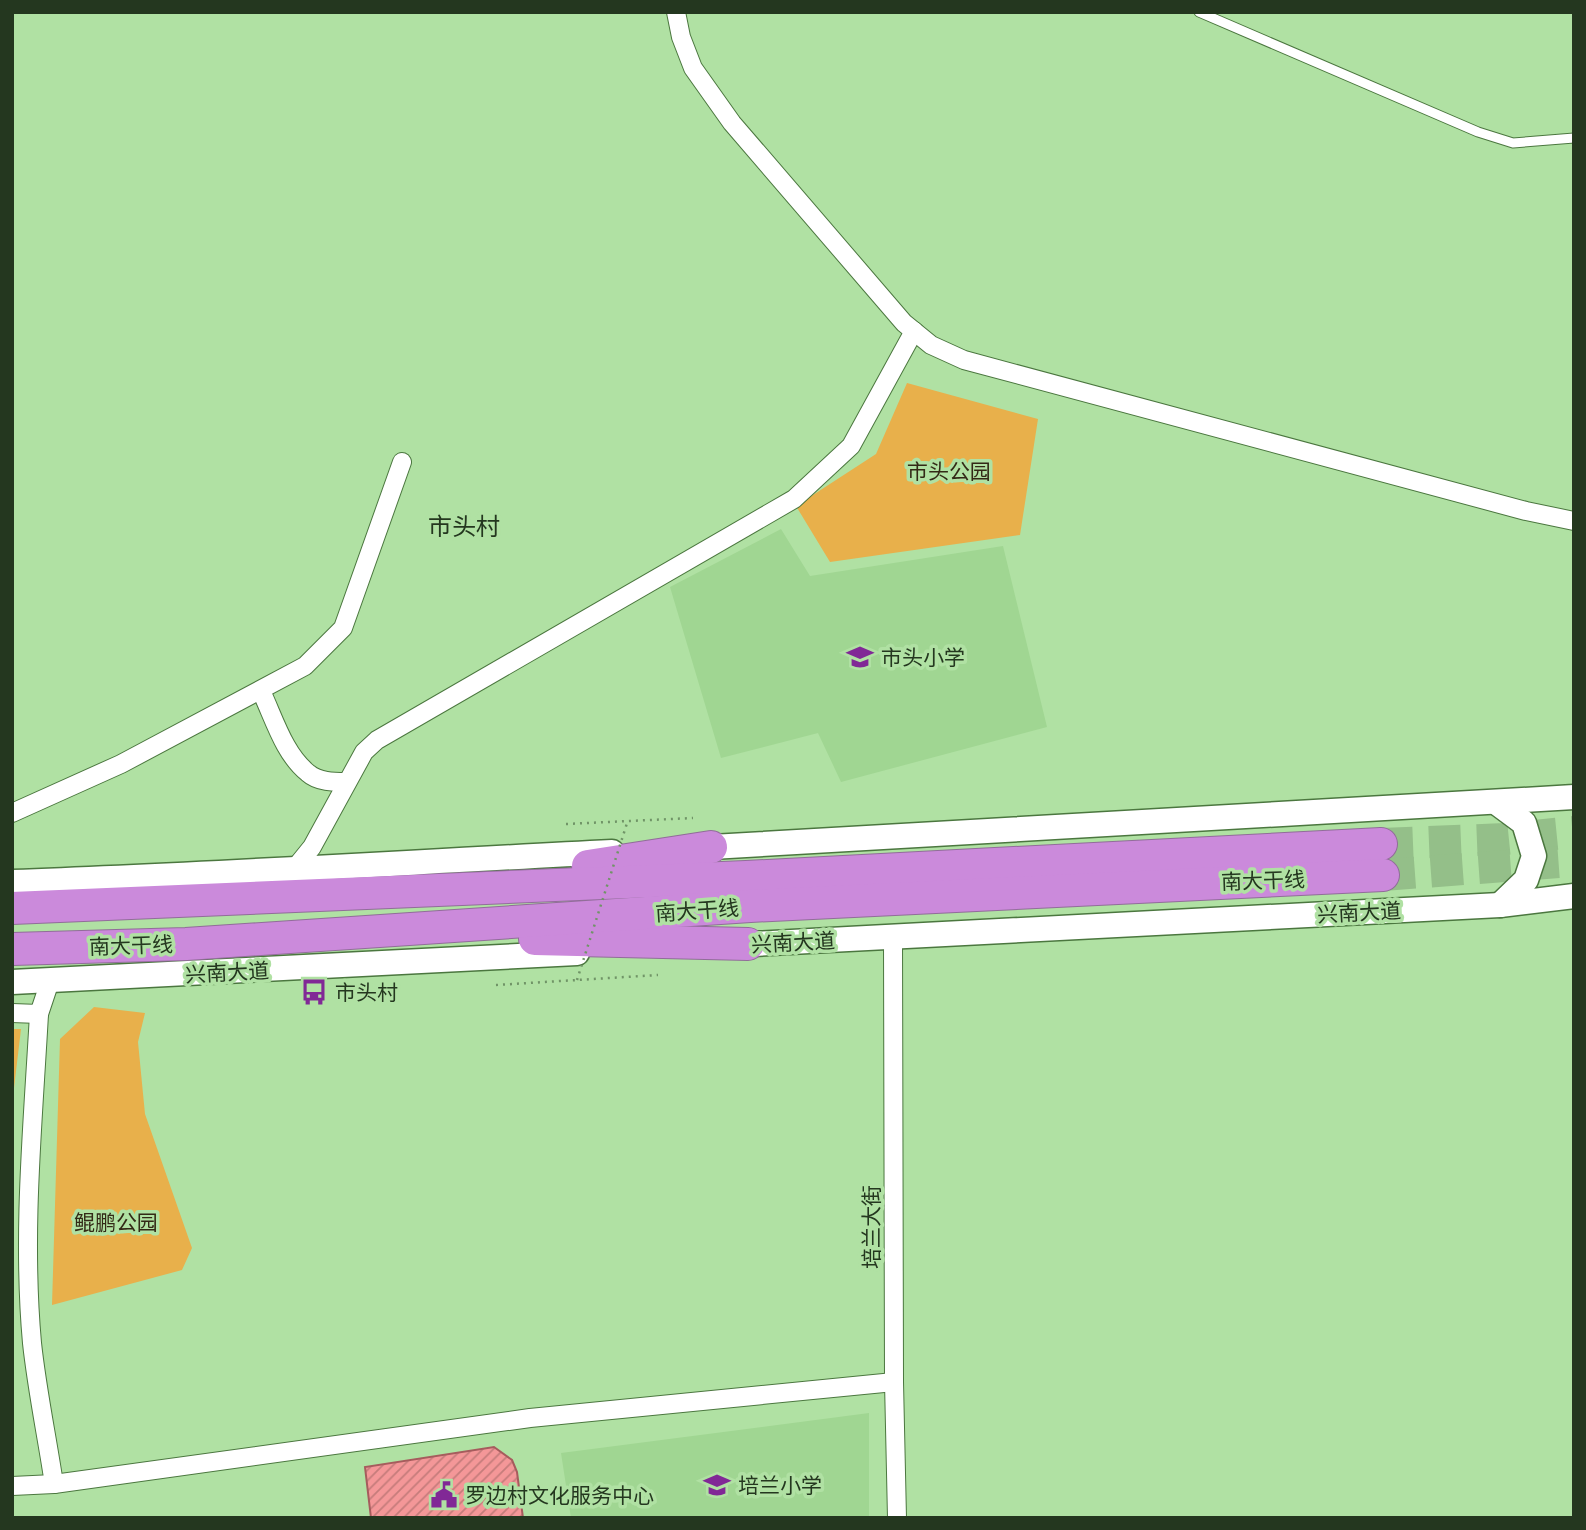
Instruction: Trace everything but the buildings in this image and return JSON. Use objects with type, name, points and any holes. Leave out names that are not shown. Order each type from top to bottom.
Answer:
[{"type":"highway","points":[[425,891],[711,847]]},
{"type":"highway","name":"南大干线","points":[[12,908],[746,877],[1382,860],[186,944],[12,949]]},
{"type":"highway","points":[[341,933],[748,944]]},
{"type":"main road","points":[[12,882],[183,876],[711,847],[1497,803],[1574,796]]},
{"type":"main road","points":[[1497,803],[1524,822],[1534,856],[1526,880],[1500,905]]},
{"type":"main road","name":"兴南大道","points":[[12,982],[1500,905],[1571,897]]},
{"type":"street","points":[[676,12],[692,68],[732,123],[904,323],[931,345],[964,360],[1525,511],[1574,521]]},
{"type":"street","points":[[295,868],[312,847],[364,752],[377,740],[794,499],[851,446],[914,331]]},
{"type":"street","points":[[12,813],[121,764],[305,666],[343,628],[402,462]]},
{"type":"street","points":[[261,691],[290,753],[309,775],[331,782],[346,782]]},
{"type":"street","name":"培兰大街","points":[[893,937],[897,1518]]},
{"type":"street","points":[[50,981],[39,1014],[28,1209],[32,1342],[54,1484]]},
{"type":"street","points":[[12,1013],[39,1014]]},
{"type":"street","points":[[12,1486],[54,1484],[530,1418],[894,1382]]},
{"type":"lane","points":[[1199,12],[1478,132],[1513,142],[1574,138]]},
{"type":"path","points":[[566,824],[693,818]]},
{"type":"path","points":[[577,980],[628,820]]},
{"type":"path","points":[[496,985],[658,975]]},
{"type":"shaded area","name":"市头小学","points":[[781,529],[810,576],[1003,546],[1047,727],[841,782],[818,733],[721,758],[670,587]]},
{"type":"shaded area","name":"培兰小学","points":[[869,1413],[869,1518],[571,1518],[561,1453]]},
{"type":"green space","name":"市头公园","points":[[907,383],[1038,419],[1020,535],[830,562],[796,506],[876,454]]},
{"type":"green space","name":"鲲鹏公园","points":[[94,1007],[145,1013],[138,1042],[145,1114],[192,1248],[182,1270],[52,1305],[60,1039]]},
{"type":"green space","points":[[12,1029],[21,1029],[12,1105]]},
{"type":"tunnel","points":[[1381,844],[1505,839],[1574,832]]},
{"type":"tunnel","points":[[1383,875],[1574,861]]},
{"type":"place","name":"市头小学","points":[[860,657]]},
{"type":"place","name":"市头村","points":[[314,992]]},
{"type":"place","name":"培兰小学","points":[[717,1485]]},
{"type":"place","name":"罗边村文化服务中心","points":[[444,1495]]},
{"type":"district","name":"市头村","points":[[464,525]]}]
